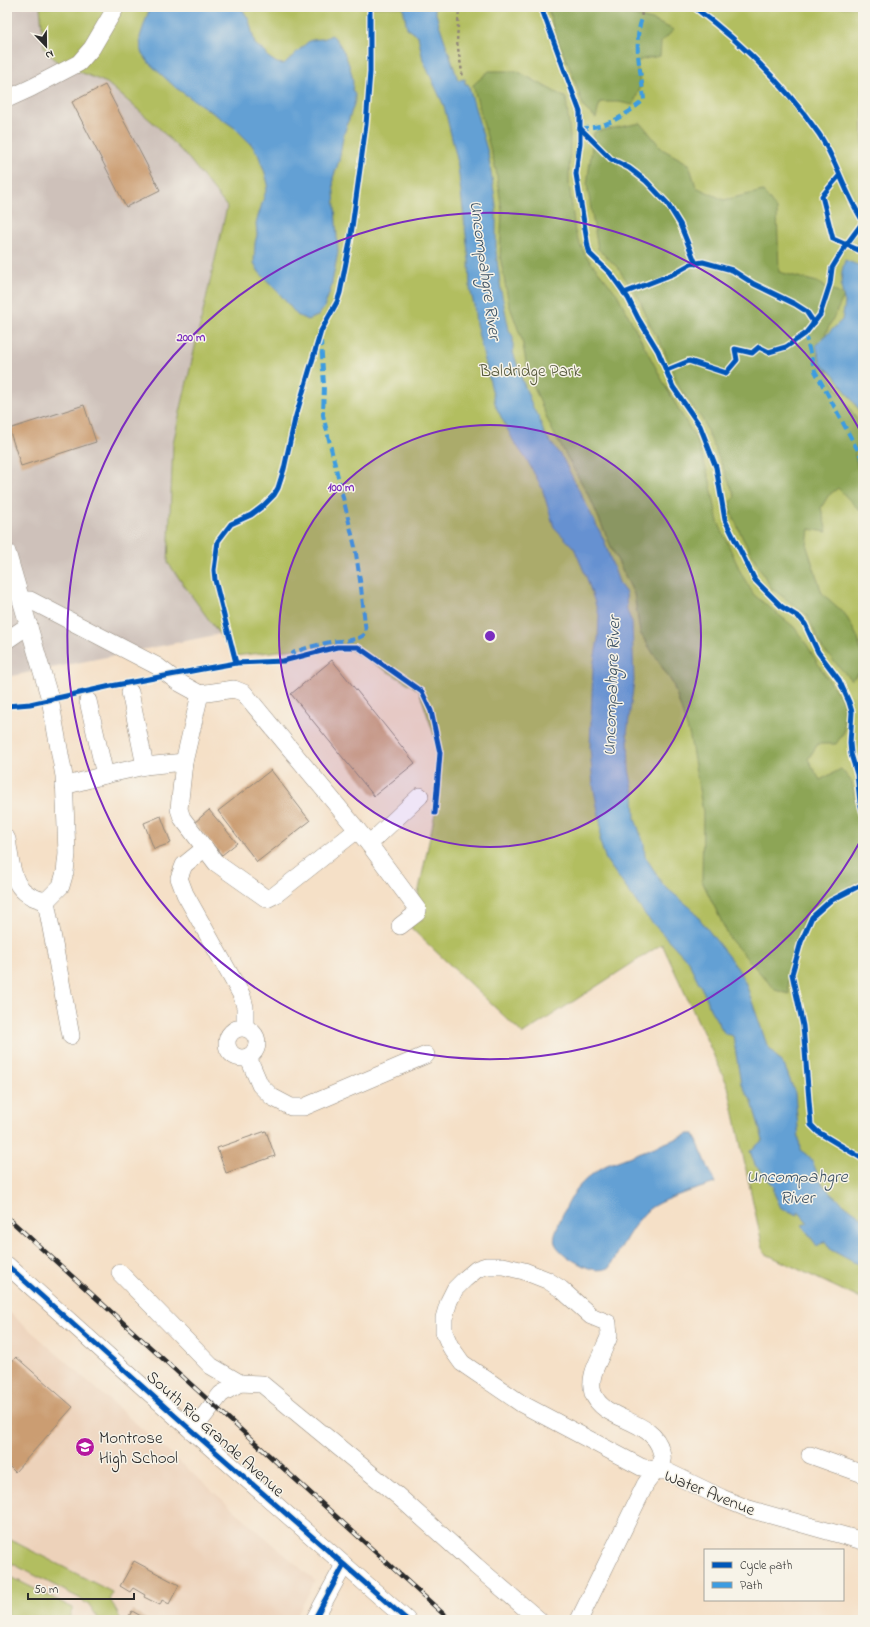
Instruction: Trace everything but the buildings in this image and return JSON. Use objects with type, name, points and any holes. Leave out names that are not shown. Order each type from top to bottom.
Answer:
[{"type":"street","points":[[7,99],[79,63],[95,43],[116,7]]},
{"type":"street","points":[[7,552],[50,699],[64,776],[67,854],[65,872],[61,886],[46,902]]},
{"type":"street","points":[[21,600],[30,600],[150,662],[200,694],[234,688],[244,693],[369,844],[418,910],[417,913],[400,926]]},
{"type":"street","points":[[7,640],[29,625]]},
{"type":"street","points":[[130,692],[145,766]]},
{"type":"street","points":[[200,694],[184,762],[179,809],[182,818],[216,863],[267,898],[275,895],[357,830]]},
{"type":"street","points":[[88,701],[105,775]]},
{"type":"street","points":[[64,786],[145,766],[184,762]]},
{"type":"street","points":[[369,844],[420,796]]},
{"type":"street","points":[[7,839],[13,875],[18,887],[27,895],[46,902]]},
{"type":"street","points":[[205,848],[184,865],[179,878],[185,894],[242,996],[245,1028]]},
{"type":"street","points":[[46,902],[71,1036]]},
{"type":"street","points":[[245,1028],[253,1033],[257,1042],[255,1051],[248,1057],[243,1058],[233,1055],[228,1047],[227,1042],[232,1033],[236,1030],[245,1028]]},
{"type":"street","points":[[248,1057],[260,1085],[272,1097],[291,1107],[304,1107],[426,1055]]},
{"type":"street","name":"South Rio Grande Avenue","points":[[7,1265],[192,1431],[407,1620]]},
{"type":"street","name":"Water Avenue","points":[[657,1471],[663,1458],[660,1448],[653,1437],[647,1431],[613,1413],[599,1403],[594,1394],[591,1383],[595,1369],[609,1336],[608,1323],[591,1316],[561,1289],[547,1280],[524,1271],[503,1266],[486,1266],[478,1269],[455,1289],[449,1301],[444,1318],[444,1332],[450,1346],[462,1363],[522,1404],[641,1467],[657,1471],[666,1471],[722,1498],[749,1509],[863,1541]]},
{"type":"street","points":[[120,1273],[211,1366],[240,1383],[262,1384],[398,1496],[539,1620]]},
{"type":"street","points":[[192,1431],[221,1394],[240,1383]]},
{"type":"street","points":[[810,1455],[863,1474]]},
{"type":"street","points":[[579,1620],[649,1478],[657,1471]]},
{"type":"street","points":[[314,1620],[344,1565]]},
{"type":"path","points":[[459,7],[457,42],[463,78]]},
{"type":"path","points":[[641,7],[642,19]]},
{"type":"shaded area","points":[[7,7],[40,7],[44,47],[58,63],[107,83],[179,145],[227,207],[173,443],[168,563],[220,634],[7,677]]},
{"type":"shaded area","name":"Montrose High School","points":[[7,1310],[315,1581],[295,1620],[7,1620]]},
{"type":"green space","name":"Baldridge Park","points":[[40,7],[863,7],[863,1300],[764,1253],[728,1086],[662,944],[523,1034],[411,928],[435,813],[440,753],[419,690],[341,644],[235,656],[168,563],[173,443],[227,207],[190,160],[157,126],[107,83],[58,63],[44,47]]},
{"type":"green space","points":[[547,7],[624,7],[632,15],[652,20],[674,30],[661,42],[660,56],[636,62],[641,85],[633,105],[619,102],[600,102],[596,118],[584,108],[571,71],[556,36]]},
{"type":"green space","points":[[489,71],[517,71],[566,98],[570,135],[569,182],[575,232],[585,255],[617,294],[667,389],[697,441],[710,481],[718,522],[742,575],[754,595],[794,627],[844,702],[844,732],[836,744],[818,744],[808,759],[820,780],[841,769],[852,782],[859,820],[863,828],[863,879],[822,904],[805,917],[794,945],[788,974],[789,994],[775,990],[730,939],[702,881],[703,812],[690,737],[673,684],[640,633],[634,594],[612,549],[590,498],[552,430],[528,373],[522,340],[509,304],[500,257],[502,211],[496,170],[473,85]]},
{"type":"green space","points":[[641,123],[662,149],[689,164],[696,187],[724,200],[763,191],[777,210],[779,272],[817,282],[844,296],[820,345],[829,376],[863,429],[855,454],[861,483],[860,511],[838,488],[828,496],[821,508],[827,532],[809,529],[807,547],[822,593],[845,614],[858,638],[863,670],[851,680],[822,648],[807,615],[771,588],[743,539],[729,507],[735,496],[702,419],[680,389],[662,346],[650,325],[639,298],[617,267],[598,249],[587,185],[594,132]]},
{"type":"green space","points":[[7,1538],[112,1592],[110,1599],[121,1620],[99,1620],[91,1607],[79,1598],[7,1561]]},
{"type":"green space","points":[[7,1575],[73,1608],[68,1620],[7,1620]]},
{"type":"water","points":[[150,7],[241,7],[249,20],[255,44],[266,53],[268,57],[277,63],[284,64],[309,41],[326,38],[331,35],[335,38],[343,51],[352,77],[352,89],[355,95],[355,101],[343,137],[339,161],[333,178],[338,252],[331,288],[324,308],[318,316],[307,320],[297,315],[259,272],[254,263],[257,235],[256,223],[268,184],[258,154],[251,144],[235,128],[176,88],[149,63],[141,52],[140,37]]},
{"type":"water","name":"Uncompahgre River","points":[[403,7],[434,7],[458,80],[465,79],[465,84],[468,84],[488,153],[496,205],[496,252],[501,291],[509,330],[513,337],[513,352],[521,377],[544,433],[563,459],[603,538],[620,585],[626,593],[627,611],[632,622],[634,681],[627,734],[629,769],[634,794],[635,819],[644,844],[645,856],[663,885],[692,909],[738,969],[746,984],[767,1045],[785,1067],[795,1093],[800,1150],[812,1161],[819,1178],[825,1187],[841,1202],[863,1218],[863,1267],[831,1250],[825,1241],[817,1246],[802,1225],[808,1223],[798,1211],[798,1215],[781,1208],[774,1193],[774,1186],[755,1165],[750,1151],[763,1140],[752,1102],[741,1084],[733,1036],[725,1034],[710,1009],[707,999],[688,961],[647,917],[606,860],[600,842],[601,826],[593,785],[590,748],[593,667],[598,639],[599,615],[586,576],[574,548],[554,527],[542,488],[527,460],[514,442],[496,407],[476,324],[474,305],[470,289],[469,260],[457,159],[444,106],[423,60],[418,36],[407,28]]},
{"type":"water","points":[[845,260],[863,267],[863,415],[834,375],[821,364],[816,345],[842,320],[845,303],[841,287],[842,271]]},
{"type":"water","points":[[689,1134],[694,1134],[715,1183],[663,1201],[649,1209],[632,1229],[609,1268],[597,1270],[589,1268],[571,1259],[559,1249],[555,1243],[558,1225],[573,1194],[586,1179],[607,1165]]},
{"type":"railway","points":[[7,1217],[450,1620]]},
{"type":"marked path","points":[[580,128],[589,128],[606,124],[630,111],[644,100],[638,59],[638,39],[642,19]]},
{"type":"marked path","points":[[805,334],[815,371],[863,460]]},
{"type":"marked path","points":[[293,658],[293,653],[330,642],[359,638],[366,633],[355,547],[323,415],[324,385],[321,341]]},
{"type":"cycle path","points":[[236,663],[215,580],[214,570],[218,541],[231,524],[251,515],[263,506],[274,495],[278,488],[284,469],[295,419],[321,331],[337,302],[340,293],[350,242],[366,125],[370,72],[370,7]]},
{"type":"cycle path","points":[[541,7],[580,112],[580,143],[576,174],[590,254],[610,273],[628,298],[658,351],[673,387],[700,426],[716,467],[725,520],[755,580],[782,607],[800,618],[805,624],[818,652],[839,680],[852,712],[850,743],[851,754],[857,774],[860,802],[863,813]]},
{"type":"cycle path","points":[[694,7],[746,50],[777,82],[806,116],[819,134],[831,155],[851,200],[863,221]]},
{"type":"cycle path","points":[[580,128],[611,159],[629,168],[646,181],[667,203],[680,224],[696,264]]},
{"type":"cycle path","points":[[839,176],[822,196],[833,239],[863,252]]},
{"type":"cycle path","points":[[667,370],[689,361],[726,373],[737,360],[735,349],[752,353],[759,347],[769,352],[786,347],[805,334],[820,315],[830,284],[832,268],[846,245],[863,222]]},
{"type":"cycle path","points":[[624,293],[673,274],[691,264],[703,262],[732,270],[754,284],[795,304],[806,311],[814,323]]},
{"type":"cycle path","points":[[7,706],[30,704],[111,686],[236,663],[283,661],[337,647],[358,647],[422,692],[431,711],[440,753],[435,813]]},
{"type":"cycle path","points":[[863,884],[830,901],[812,917],[801,942],[792,974],[803,1026],[811,1125],[818,1132],[863,1159]]},
{"type":"cycle path","points":[[7,1265],[192,1431],[407,1620]]},
{"type":"cycle path","points":[[314,1620],[344,1565]]},
{"type":"place","name":"Montrose High School","points":[[85,1447]]}]
